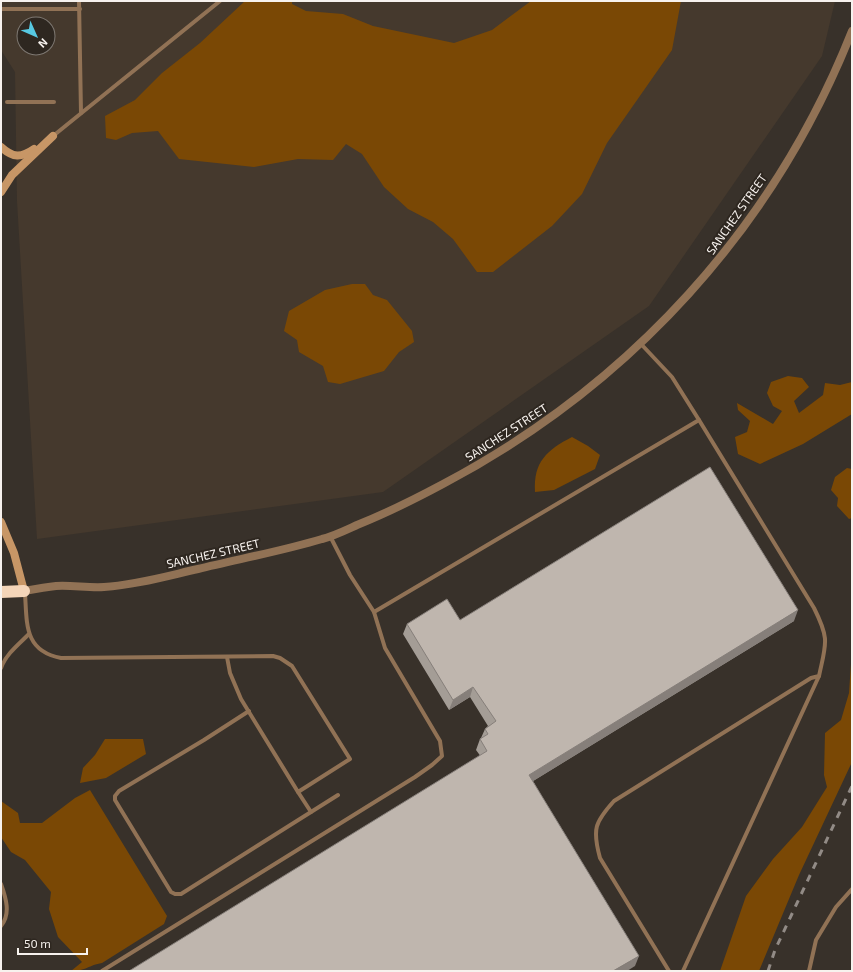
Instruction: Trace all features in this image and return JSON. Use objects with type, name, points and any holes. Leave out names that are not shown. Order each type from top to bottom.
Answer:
[{"type":"highway","points":[[1,592],[24,590]]},
{"type":"street","name":"SANCHEZ STREET","points":[[1,598],[24,590],[57,586],[104,587],[144,581],[330,536],[398,508],[472,469],[549,419],[617,367],[674,312],[722,258],[760,206],[797,146],[834,78],[852,31]]},
{"type":"street","points":[[1,147],[11,155],[20,157],[53,136]]},
{"type":"street","points":[[1,192],[12,175],[53,136]]},
{"type":"street","points":[[1,522],[14,553],[24,590]]},
{"type":"lane","points":[[79,1],[81,113]]},
{"type":"lane","points":[[53,136],[220,1]]},
{"type":"lane","points":[[1,9],[80,9]]},
{"type":"lane","points":[[7,102],[54,102]]},
{"type":"lane","points":[[641,344],[672,377],[700,420],[810,601],[824,627],[827,641],[819,676],[683,971]]},
{"type":"lane","points":[[374,612],[700,420]]},
{"type":"lane","points":[[102,971],[415,777],[432,766],[442,756],[440,741],[385,648],[374,612],[350,575],[330,536]]},
{"type":"lane","points":[[24,590],[29,634],[34,644],[41,651],[50,656],[61,658],[273,656],[280,658],[292,666],[350,759],[298,792]]},
{"type":"lane","points":[[1,668],[3,662],[15,647],[29,634]]},
{"type":"lane","points":[[227,657],[234,684],[248,710],[311,812]]},
{"type":"lane","points":[[669,971],[600,858],[595,838],[600,816],[614,800],[811,678],[819,676]]},
{"type":"lane","points":[[248,710],[209,736],[119,791],[115,796],[171,892],[181,894],[338,794]]},
{"type":"lane","points":[[1,884],[6,901],[7,915],[1,926]]},
{"type":"lane","points":[[809,971],[816,940],[836,907],[852,889]]},
{"type":"shaded area","points":[[1,1],[835,1],[822,56],[649,306],[383,492],[37,539],[17,201],[15,72],[1,50]]},
{"type":"shaded area","points":[[245,1],[292,1],[292,4],[306,11],[343,14],[373,26],[454,43],[492,30],[531,1],[681,1],[672,50],[607,143],[582,194],[552,226],[493,272],[477,272],[453,239],[433,222],[408,209],[384,187],[362,154],[346,144],[333,160],[298,159],[254,167],[179,159],[158,131],[132,133],[116,140],[106,138],[105,116],[135,100],[162,73],[200,43]]},
{"type":"shaded area","points":[[352,284],[365,284],[373,295],[387,300],[412,331],[414,342],[399,352],[384,371],[340,384],[328,382],[323,366],[299,352],[297,340],[284,331],[289,311],[325,290]]},
{"type":"shaded area","points":[[788,376],[802,378],[809,387],[794,401],[799,413],[823,395],[825,383],[840,385],[852,382],[852,414],[803,444],[760,464],[738,454],[735,437],[747,432],[750,421],[738,410],[737,403],[773,424],[782,411],[773,406],[767,393],[771,382]]},
{"type":"shaded area","points":[[572,437],[600,455],[595,469],[554,490],[535,492],[536,473],[543,458],[555,447]]},
{"type":"shaded area","points":[[847,468],[852,469],[852,518],[849,519],[837,506],[838,498],[831,490],[835,477]]},
{"type":"shaded area","points":[[851,664],[852,762],[799,875],[759,971],[720,971],[746,896],[773,859],[802,827],[827,787],[824,775],[825,733],[841,720],[849,693]]},
{"type":"shaded area","points":[[105,739],[143,739],[146,754],[106,778],[80,783],[83,768],[95,755]]},
{"type":"shaded area","points":[[90,790],[167,916],[164,924],[102,963],[80,970],[71,971],[82,962],[58,937],[49,909],[51,892],[25,860],[11,852],[1,837],[1,801],[18,813],[20,823],[42,823],[75,798]]},
{"type":"building","points":[[710,467],[798,610],[529,775],[639,956],[613,971],[129,971],[487,751],[480,739],[488,734],[485,729],[496,721],[473,687],[453,700],[407,624],[447,599],[460,620]]},
{"type":"railway","points":[[768,971],[775,950],[852,786]]}]
